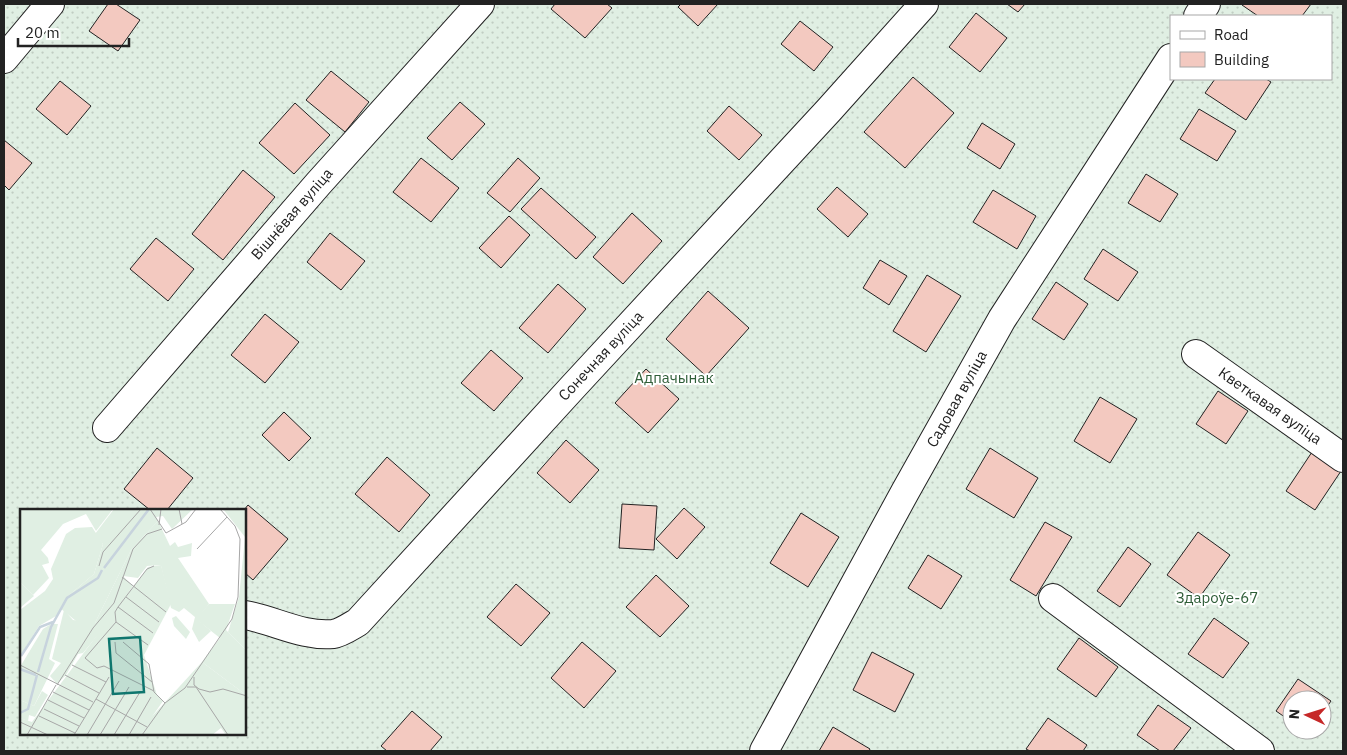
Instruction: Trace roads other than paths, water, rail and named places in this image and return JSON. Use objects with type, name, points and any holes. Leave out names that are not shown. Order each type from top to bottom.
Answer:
[{"type":"street","points":[[4,59],[50,4]]},
{"type":"street","name":"Вішнёвая вуліца","points":[[107,428],[318,184],[480,4]]},
{"type":"street","name":"Сонечная вуліца","points":[[246,615],[309,633],[335,634],[358,622],[829,110],[924,4]]},
{"type":"street","points":[[1199,15],[1206,4]]},
{"type":"street","name":"Садовая вуліца","points":[[764,751],[1002,319],[1170,60]]},
{"type":"street","name":"Кветкавая вуліца","points":[[1196,354],[1343,458]]},
{"type":"street","points":[[1053,598],[1260,751]]},
{"type":"park label","name":"Адпачынак","points":[[674,378]]},
{"type":"park label","name":"Здароўе-67","points":[[1217,598]]}]
